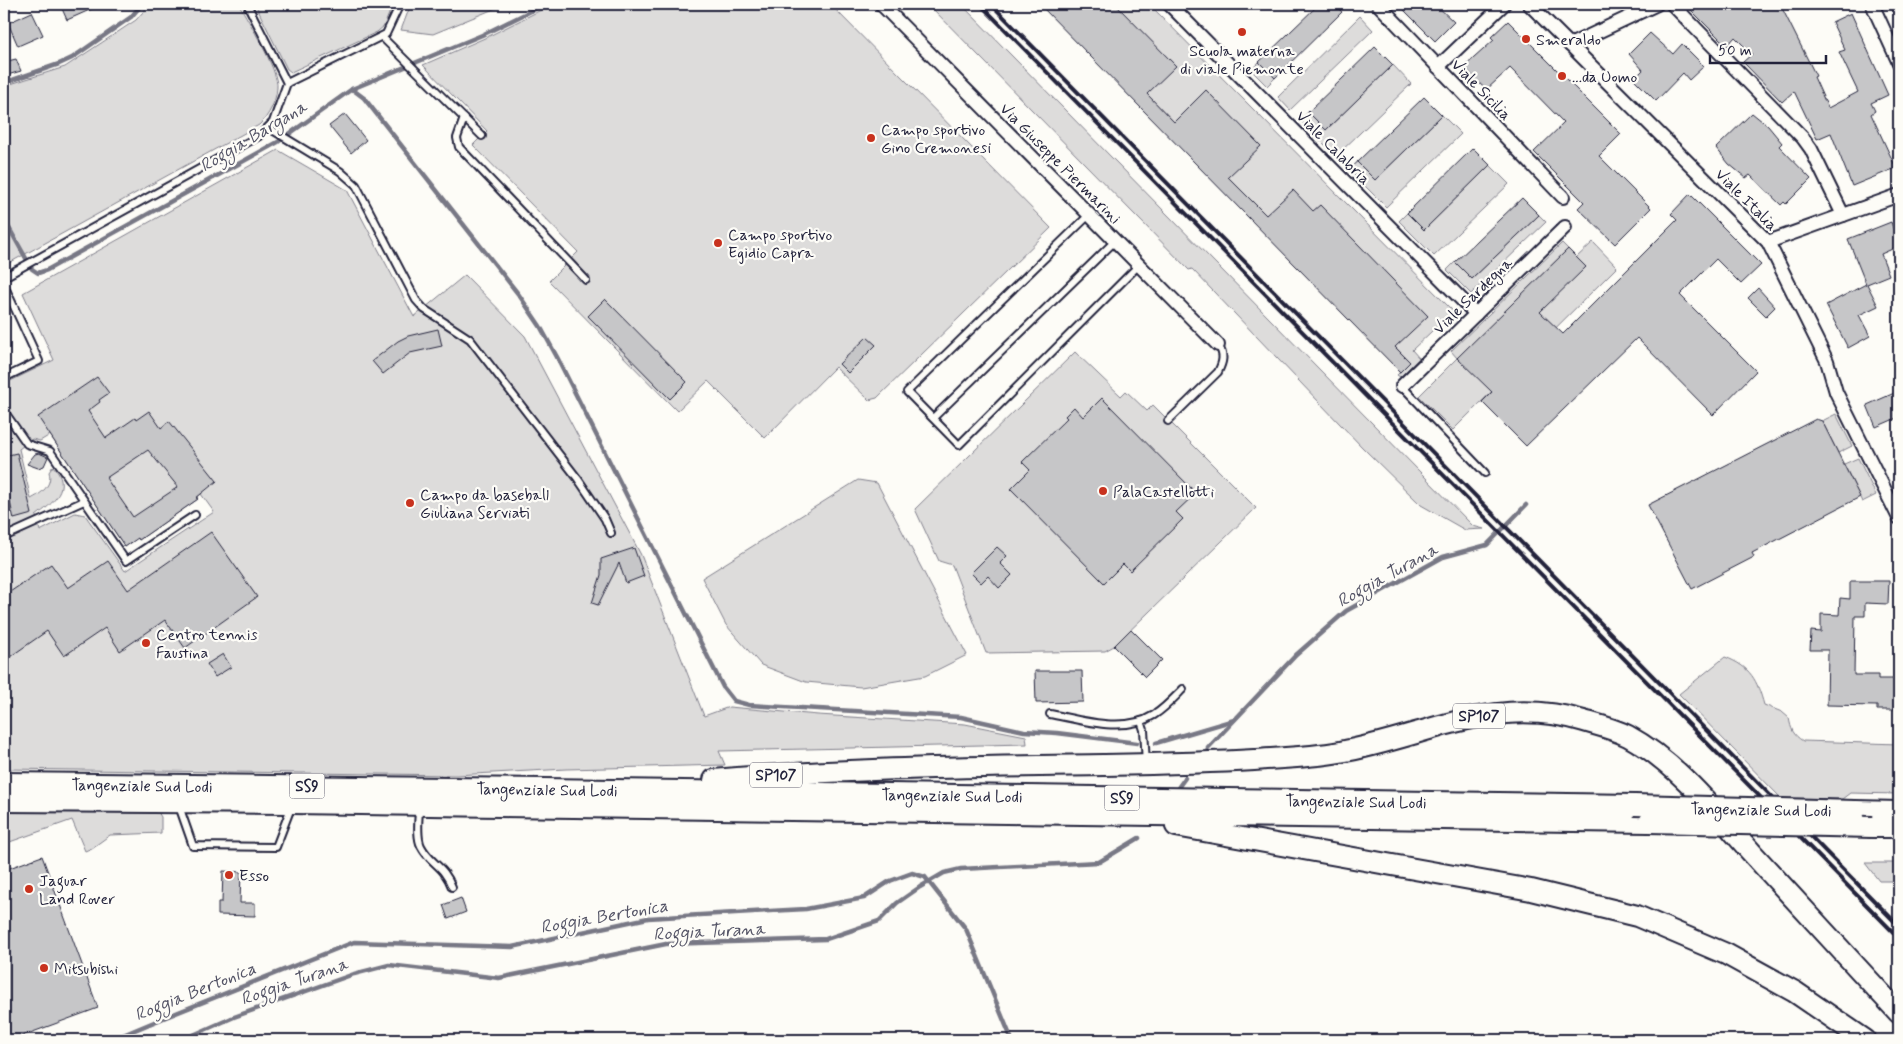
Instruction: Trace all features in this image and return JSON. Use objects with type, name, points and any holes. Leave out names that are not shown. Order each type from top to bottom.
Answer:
[{"type":"highway","name":"SP107","points":[[610,790],[773,775],[1293,758],[1338,753],[1383,744],[1467,718],[1500,713],[1534,711],[1568,716],[1627,736],[1656,755],[1694,789],[1899,1013]]},
{"type":"highway","name":"Tangenziale Sud Lodi","points":[[4,783],[1634,805],[1899,812]]},
{"type":"highway","name":"Tangenziale Sud Lodi","points":[[4,801],[292,803],[1899,827]]},
{"type":"highway","points":[[1120,816],[1531,890],[1637,916],[1726,954],[1795,992],[1865,1040]]},
{"type":"street","name":"Via Giuseppe Piermarini","points":[[881,4],[1218,345]]},
{"type":"street","name":"Viale Calabria","points":[[1169,4],[1476,314]]},
{"type":"street","name":"Viale Sicilia","points":[[1378,4],[1563,197]]},
{"type":"street","points":[[1438,67],[1504,4]]},
{"type":"street","name":"Viale Italia","points":[[1529,4],[1768,242],[1827,361],[1836,392],[1899,518]]},
{"type":"street","points":[[1570,45],[1657,4]]},
{"type":"street","points":[[1672,4],[1803,138],[1811,149],[1843,215]]},
{"type":"street","points":[[1872,4],[1899,63]]},
{"type":"street","points":[[1768,242],[1899,195]]},
{"type":"street","name":"Viale Sardegna","points":[[1402,386],[1565,227]]},
{"type":"lane","points":[[247,4],[287,83]]},
{"type":"lane","points":[[4,278],[259,136],[273,122],[287,83],[382,37],[391,27],[400,4]]},
{"type":"lane","points":[[382,37],[482,136]]},
{"type":"lane","points":[[464,118],[457,138],[460,148],[586,280]]},
{"type":"lane","points":[[269,128],[340,171],[356,185],[416,300],[424,309],[470,339],[578,479],[606,519],[611,533]]},
{"type":"lane","points":[[1089,215],[907,392],[959,445],[1139,265]]},
{"type":"lane","points":[[933,418],[1115,241]]},
{"type":"lane","points":[[4,285],[39,361],[4,378]]},
{"type":"lane","points":[[1168,421],[1218,372],[1223,356],[1218,345]]},
{"type":"lane","points":[[1402,386],[1486,473]]},
{"type":"lane","points":[[4,411],[27,444],[50,450],[126,561],[195,515]]},
{"type":"lane","points":[[4,537],[84,501]]},
{"type":"lane","points":[[1050,714],[1114,724],[1141,721],[1163,708],[1183,689]]},
{"type":"lane","points":[[1141,721],[1144,730],[1146,764]]},
{"type":"lane","points":[[178,802],[193,846],[276,847],[292,803]]},
{"type":"lane","points":[[418,805],[420,844],[426,855],[448,876],[452,887]]},
{"type":"shaded area","points":[[150,4],[239,4],[256,33],[276,80],[277,88],[274,103],[269,113],[259,125],[9,263],[4,251],[4,86],[65,67],[136,20]]},
{"type":"shaded area","points":[[255,4],[312,4],[314,8],[325,4],[393,4],[384,26],[377,32],[291,72],[287,69]]},
{"type":"shaded area","points":[[411,4],[506,4],[433,34],[401,30]]},
{"type":"shaded area","points":[[553,4],[830,4],[1051,228],[877,398],[869,400],[835,367],[765,438],[708,381],[677,411],[549,281],[578,252],[473,145],[487,131],[423,65],[487,37]]},
{"type":"shaded area","points":[[928,4],[961,4],[1473,526],[1484,529],[1465,530],[1421,505],[1362,447],[1192,269],[1189,270]]},
{"type":"shaded area","points":[[1058,4],[1149,4],[1453,311],[1412,350],[1419,358],[1400,377],[1397,375],[1410,362]]},
{"type":"shaded area","points":[[1360,16],[1373,30],[1290,110],[1278,97]]},
{"type":"shaded area","points":[[1259,62],[1275,78],[1267,86],[1251,70]]},
{"type":"shaded area","points":[[1393,65],[1411,84],[1336,156],[1300,120],[1308,112],[1326,130]]},
{"type":"shaded area","points":[[1442,115],[1461,134],[1386,207],[1349,170],[1357,162],[1375,180]]},
{"type":"shaded area","points":[[278,150],[347,190],[414,317],[465,275],[525,336],[641,555],[704,716],[729,707],[818,715],[965,724],[1026,736],[1027,744],[719,751],[725,765],[566,769],[456,775],[4,769],[4,384],[54,360],[23,293]],"holes":[[[50,435],[125,547],[137,538],[139,540],[198,499],[201,494],[214,512],[125,571],[85,515],[75,513],[40,531],[36,516],[54,500],[61,488],[61,481],[59,474],[53,466],[49,472],[48,485],[42,492],[31,499],[19,449],[32,439],[40,441]]]},
{"type":"shaded area","points":[[1490,165],[1509,184],[1434,256],[1399,221],[1407,213],[1424,230]]},
{"type":"shaded area","points":[[1539,215],[1546,222],[1471,294],[1447,270],[1455,262],[1472,279]]},
{"type":"shaded area","points":[[1593,242],[1617,267],[1453,430],[1419,396],[1457,358],[1451,351],[1562,243],[1568,249],[1458,358],[1476,376],[1576,258]]},
{"type":"shaded area","points":[[1075,352],[1121,396],[1126,391],[1147,411],[1153,405],[1256,508],[1114,646],[1105,651],[986,653],[952,565],[939,561],[915,509]]},
{"type":"shaded area","points":[[1836,414],[1852,446],[1838,453],[1822,421]]},
{"type":"shaded area","points":[[1858,458],[1876,495],[1862,502],[1844,464]]},
{"type":"shaded area","points":[[858,480],[877,483],[967,655],[925,676],[861,687],[806,682],[761,665],[726,625],[702,578]]},
{"type":"shaded area","points":[[1725,657],[1741,665],[1752,675],[1759,688],[1764,705],[1782,712],[1789,718],[1793,731],[1803,741],[1899,744],[1899,794],[1850,793],[1842,799],[1781,798],[1679,694]]},
{"type":"shaded area","points":[[4,810],[158,812],[161,817],[161,833],[110,835],[85,851],[72,820],[4,844]]},
{"type":"shaded area","points":[[1865,863],[1899,863],[1899,881],[1879,881]]},
{"type":"building","points":[[60,4],[103,4],[67,20]]},
{"type":"building","points":[[1039,4],[1115,4],[1176,66],[1147,94],[1174,122],[1206,90],[1261,146],[1228,177],[1266,215],[1293,190],[1313,211],[1320,205],[1428,316],[1395,347],[1410,362],[1400,372]]},
{"type":"building","points":[[1319,4],[1334,4],[1342,12],[1275,78],[1259,62]]},
{"type":"building","points":[[1398,4],[1435,4],[1454,22],[1435,41]]},
{"type":"building","points":[[1685,4],[1730,4],[1732,9],[1743,4],[1780,4],[1816,76],[1814,77],[1828,108],[1858,92],[1839,52],[1845,50],[1832,22],[1851,13],[1888,95],[1871,103],[1875,111],[1871,114],[1896,168],[1852,186],[1831,133],[1817,139],[1794,91],[1782,102],[1743,62],[1752,54],[1735,37],[1727,46]]},
{"type":"building","points":[[32,12],[43,35],[18,46],[8,23]]},
{"type":"building","points":[[1508,21],[1621,134],[1599,156],[1651,208],[1615,244],[1578,208],[1584,202],[1534,152],[1564,123],[1510,68],[1486,90],[1464,67],[1494,40],[1491,37]]},
{"type":"building","points":[[1650,33],[1673,54],[1682,44],[1704,66],[1689,80],[1683,73],[1656,101],[1634,79],[1643,70],[1629,54]]},
{"type":"building","points":[[1375,47],[1393,65],[1326,130],[1308,112]]},
{"type":"building","points":[[16,59],[21,71],[4,76],[4,62]]},
{"type":"building","points":[[1424,97],[1442,115],[1375,180],[1357,162]]},
{"type":"building","points":[[1752,113],[1768,126],[1782,143],[1779,146],[1811,179],[1786,204],[1784,202],[1781,205],[1750,175],[1746,178],[1729,164],[1716,148]]},
{"type":"building","points":[[345,114],[366,140],[351,153],[329,126]]},
{"type":"building","points":[[1473,148],[1490,165],[1424,230],[1407,213]]},
{"type":"building","points":[[1690,194],[1761,265],[1741,284],[1716,259],[1680,295],[1756,371],[1713,415],[1637,338],[1526,446],[1482,402],[1492,392],[1457,358],[1568,249],[1586,267],[1540,312],[1563,334],[1677,220],[1671,214]]},
{"type":"building","points":[[1522,198],[1539,215],[1472,279],[1455,262]]},
{"type":"building","points":[[1891,222],[1899,246],[1881,254],[1889,275],[1867,284],[1878,306],[1859,315],[1870,336],[1848,348],[1826,305],[1866,284],[1848,239]]},
{"type":"building","points":[[1758,288],[1775,307],[1766,316],[1748,298]]},
{"type":"building","points":[[605,299],[687,382],[670,399],[588,316]]},
{"type":"building","points":[[438,329],[442,346],[410,353],[383,374],[372,361],[398,341],[408,336]]},
{"type":"building","points":[[867,337],[876,345],[848,373],[839,364]]},
{"type":"building","points":[[97,377],[109,393],[88,411],[106,438],[135,418],[136,420],[149,411],[161,428],[169,421],[217,481],[196,498],[198,499],[139,540],[138,538],[125,547],[38,417]],"holes":[[[148,450],[178,487],[133,517],[106,478]]]},
{"type":"building","points":[[1899,391],[1899,417],[1876,427],[1867,405]]},
{"type":"building","name":"PalaCastellotti","points":[[1102,398],[1196,493],[1176,512],[1183,519],[1130,571],[1123,564],[1104,583],[1011,489],[1030,470],[1022,462],[1067,418],[1065,416],[1074,407],[1083,417]]},
{"type":"building","points":[[1816,419],[1822,421],[1860,497],[1752,553],[1754,557],[1692,589],[1648,505]]},
{"type":"building","points":[[17,453],[32,514],[14,519],[4,477],[4,456]]},
{"type":"building","points":[[39,453],[48,457],[44,466],[38,468],[27,464],[35,454]]},
{"type":"building","points":[[211,532],[257,597],[185,648],[165,620],[120,651],[105,628],[64,656],[47,631],[4,661],[4,596],[51,564],[68,588],[108,561],[128,590]]},
{"type":"building","points":[[997,547],[1007,556],[1000,563],[1012,575],[999,588],[988,576],[981,583],[971,573]]},
{"type":"building","points":[[634,548],[644,576],[626,583],[619,563],[598,605],[592,603],[601,575],[601,559]]},
{"type":"building","points":[[1850,581],[1889,581],[1888,604],[1865,603],[1865,616],[1855,616],[1854,675],[1878,675],[1878,679],[1899,679],[1899,710],[1877,710],[1877,706],[1827,705],[1828,650],[1810,650],[1811,631],[1821,632],[1821,614],[1839,615],[1840,598],[1850,599]]},
{"type":"building","points":[[1131,629],[1162,660],[1145,677],[1114,646]]},
{"type":"building","points":[[223,654],[231,667],[215,677],[207,664]]},
{"type":"building","points":[[1035,671],[1082,671],[1083,702],[1036,703]]},
{"type":"building","name":"Mitsubishi","points":[[42,856],[98,1008],[11,1040],[4,1040],[4,870]]},
{"type":"building","points":[[223,871],[241,872],[240,903],[255,903],[255,916],[218,915],[218,902],[222,902]]},
{"type":"building","points":[[461,898],[466,912],[448,919],[443,905]]},
{"type":"waterway","points":[[4,83],[72,58],[131,17],[142,4]]},
{"type":"waterway","name":"Roggia Bargana","points":[[4,219],[32,269],[38,273],[47,270],[278,142],[352,89],[482,35],[545,4]]},
{"type":"waterway","points":[[352,89],[364,98],[519,295],[540,326],[723,687],[734,701],[749,705],[961,717],[1024,731],[1137,743]]},
{"type":"waterway","name":"Roggia Turana","points":[[1208,748],[1296,655],[1346,611],[1443,557],[1487,545],[1526,505]]},
{"type":"waterway","points":[[1156,743],[1234,720]]},
{"type":"waterway","name":"Roggia Turana","points":[[1177,789],[1185,778]]},
{"type":"waterway","name":"Roggia Turana","points":[[182,1040],[234,1017],[354,974],[389,965],[499,978],[666,944],[826,939],[879,921],[897,903],[944,873],[961,869],[1099,862],[1139,838]]},
{"type":"waterway","name":"Roggia Bertonica","points":[[111,1040],[354,942],[512,947],[648,918],[806,909],[864,898],[890,881],[912,873],[925,877],[966,929],[1012,1040]]},
{"type":"railway","points":[[980,4],[1899,938]]},
{"type":"railway","points":[[991,4],[1899,926]]},
{"type":"place","name":"Scuola materna di viale Piemonte","points":[[1242,32]]},
{"type":"place","name":"Smeraldo","points":[[1526,39]]},
{"type":"place","name":"...da Uomo","points":[[1562,76]]},
{"type":"place","name":"Campo sportivo Gino Cremonesi","points":[[871,138]]},
{"type":"place","name":"Campo sportivo Egidio Capra","points":[[718,243]]},
{"type":"place","name":"PalaCastellotti","points":[[1103,491]]},
{"type":"place","name":"Campo da baseball Giuliana Serviati","points":[[410,503]]},
{"type":"place","name":"Centro tennis Faustina","points":[[146,643]]},
{"type":"place","name":"Esso","points":[[229,875]]},
{"type":"place","name":"Jaguar Land Rover","points":[[29,889]]},
{"type":"place","name":"Mitsubishi","points":[[44,968]]}]
